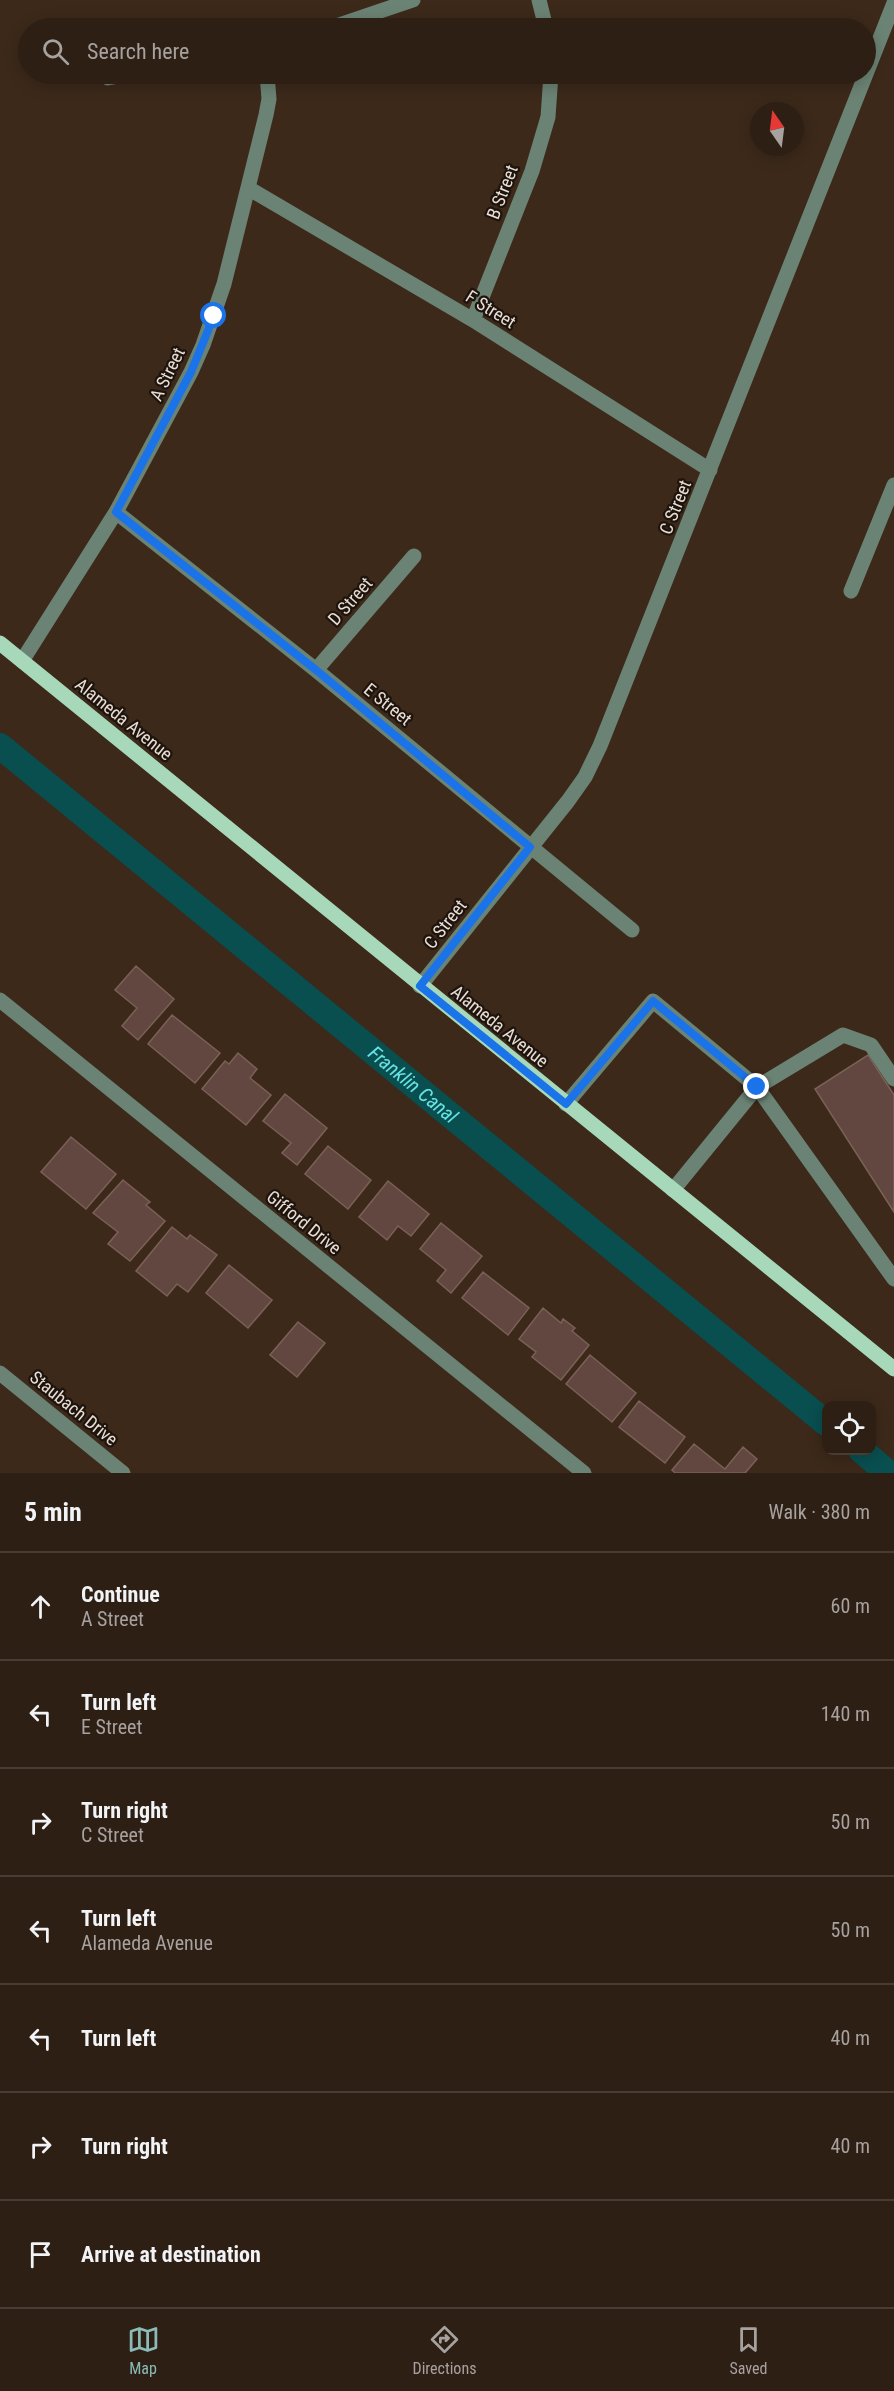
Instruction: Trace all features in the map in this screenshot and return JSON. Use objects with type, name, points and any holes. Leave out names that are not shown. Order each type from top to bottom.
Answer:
[{"type":"main road","name":"Alameda Avenue","points":[[0,643],[894,1369]]},
{"type":"street","points":[[360,18],[413,0]]},
{"type":"street","points":[[539,0],[544,18]]},
{"type":"street","name":"C Street","points":[[876,49],[894,3]]},
{"type":"street","name":"A Street","points":[[22,661],[116,512],[191,372],[203,345],[224,284],[248,188],[266,115],[269,99],[268,84]]},
{"type":"street","name":"B Street","points":[[472,320],[532,171],[548,117],[550,84]]},
{"type":"street","name":"C Street","points":[[420,986],[585,777],[600,746],[862,84]]},
{"type":"street","name":"F Street","points":[[248,188],[472,320],[710,470]]},
{"type":"street","points":[[850,591],[894,485]]},
{"type":"street","name":"E Street","points":[[116,512],[316,670],[632,930]]},
{"type":"street","name":"D Street","points":[[316,670],[414,556]]},
{"type":"street","name":"Gifford Drive","points":[[0,1000],[584,1473]]},
{"type":"street","points":[[566,1104],[653,1001],[757,1087],[894,1279]]},
{"type":"street","points":[[673,1190],[757,1087],[843,1035],[871,1045],[894,1079]]},
{"type":"street","name":"Staubach Drive","points":[[0,1373],[123,1473]]},
{"type":"building","points":[[136,966],[174,999],[138,1040],[122,1026],[137,1008],[115,990]]},
{"type":"building","points":[[172,1015],[220,1053],[195,1083],[148,1044]]},
{"type":"building","points":[[238,1053],[257,1069],[250,1078],[271,1095],[246,1125],[202,1089],[225,1061],[229,1064]]},
{"type":"building","points":[[868,1055],[894,1095],[894,1212],[815,1089]]},
{"type":"building","points":[[285,1094],[327,1128],[297,1165],[282,1153],[291,1143],[263,1121]]},
{"type":"building","points":[[71,1137],[116,1174],[86,1209],[41,1172]]},
{"type":"building","points":[[328,1146],[371,1180],[348,1209],[305,1174]]},
{"type":"building","points":[[123,1180],[150,1202],[146,1205],[165,1221],[130,1261],[108,1244],[118,1232],[93,1213]]},
{"type":"building","points":[[388,1181],[429,1214],[411,1236],[398,1226],[387,1240],[359,1217]]},
{"type":"building","points":[[441,1223],[482,1256],[451,1293],[437,1281],[446,1270],[420,1249]]},
{"type":"building","points":[[172,1227],[187,1239],[190,1235],[217,1255],[188,1292],[177,1284],[167,1296],[136,1271]]},
{"type":"building","points":[[229,1265],[272,1300],[248,1328],[206,1293]]},
{"type":"building","points":[[483,1272],[529,1308],[508,1335],[462,1298]]},
{"type":"building","points":[[543,1308],[561,1323],[563,1319],[575,1328],[572,1331],[589,1345],[561,1380],[532,1357],[536,1352],[519,1339]]},
{"type":"building","points":[[298,1322],[325,1343],[297,1377],[270,1355]]},
{"type":"building","points":[[590,1355],[636,1393],[612,1422],[566,1384]]},
{"type":"building","points":[[639,1401],[685,1437],[665,1463],[619,1427]]},
{"type":"building","points":[[694,1444],[725,1469],[743,1447],[757,1459],[745,1473],[675,1473],[672,1470]]},
{"type":"waterway","name":"Franklin Canal","points":[[0,746],[822,1420]]},
{"type":"waterway","name":"Franklin Canal","points":[[867,1455],[888,1473]]},
{"type":"route","points":[[214,316],[191,372],[116,512],[316,670],[530,847],[420,986],[566,1104],[653,1001],[757,1087]]}]
